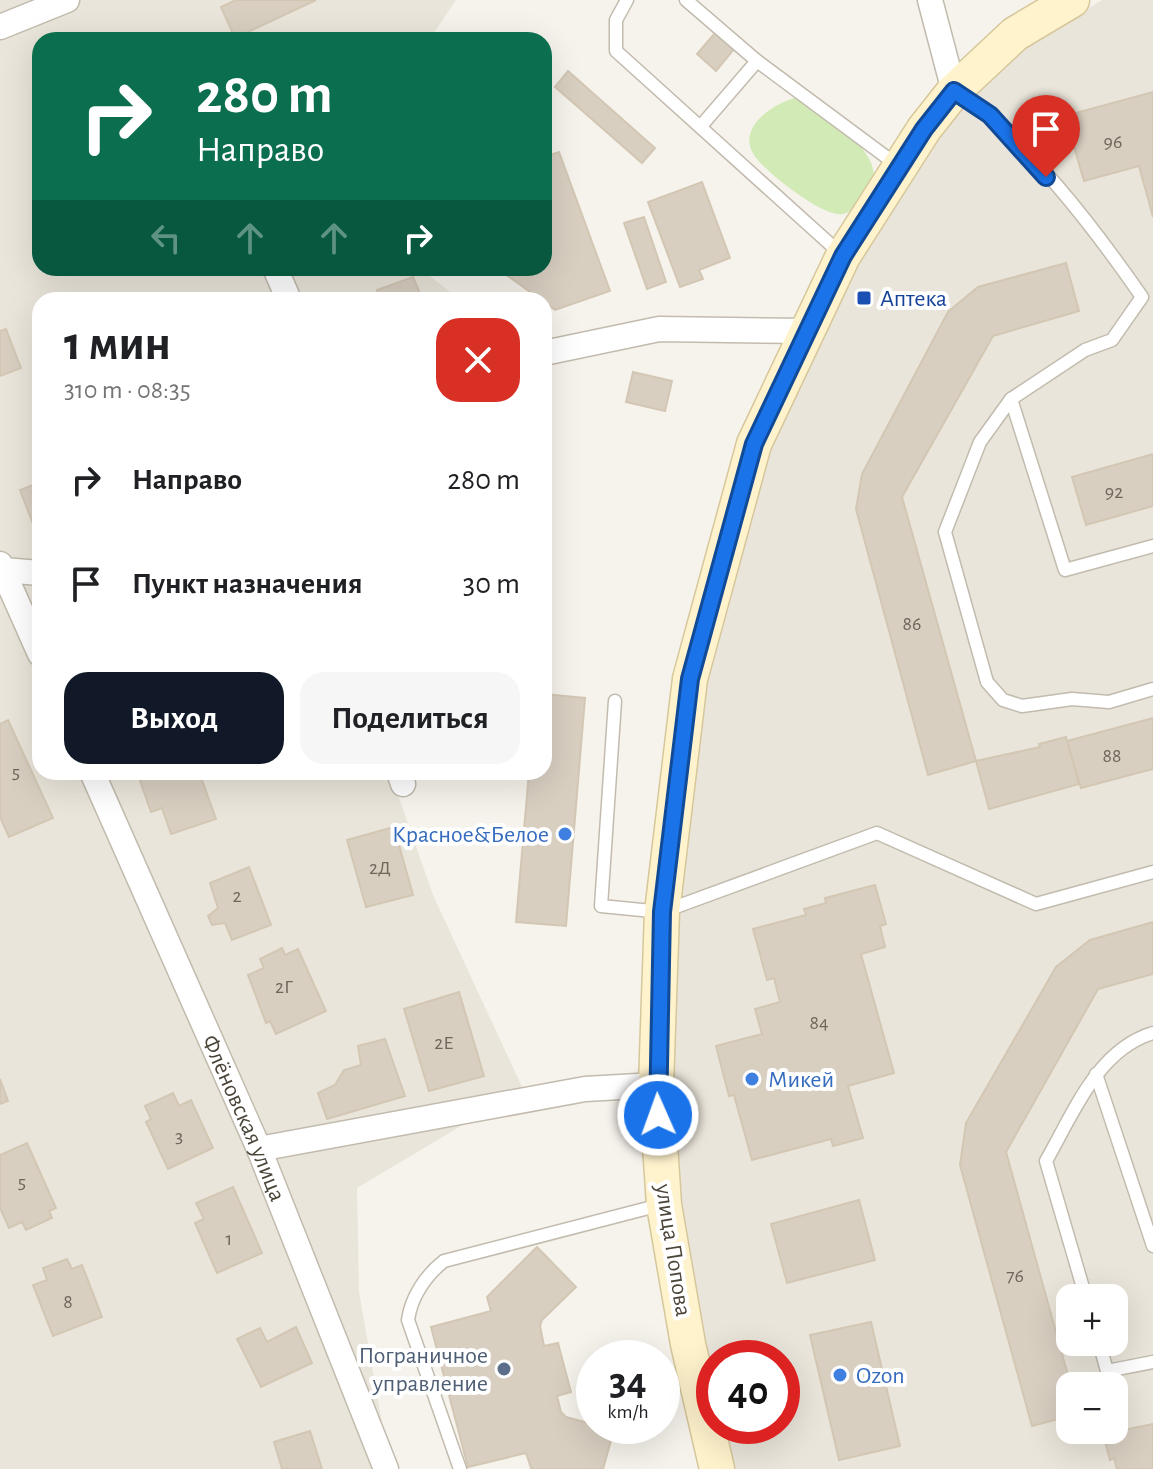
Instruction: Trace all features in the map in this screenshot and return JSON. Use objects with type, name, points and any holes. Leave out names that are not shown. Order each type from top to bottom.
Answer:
[{"type":"street","points":[[0,27],[67,0]]},
{"type":"street","points":[[930,0],[954,91]]},
{"type":"street","name":"улица Попова","points":[[717,1469],[688,1344],[664,1205],[656,1085],[662,912],[690,679],[754,444],[843,256],[899,167],[954,91],[1015,34],[1072,0]]},
{"type":"street","points":[[552,351],[659,329],[807,331]]},
{"type":"street","points":[[1,567],[32,572]]},
{"type":"street","points":[[1,567],[32,636]]},
{"type":"street","name":"Флёновская улица","points":[[96,780],[259,1149],[386,1469]]},
{"type":"street","points":[[259,1149],[585,1089],[656,1085]]},
{"type":"lane","points":[[627,0],[616,20],[616,51],[843,256]]},
{"type":"lane","points":[[686,0],[757,61],[899,167]]},
{"type":"lane","points":[[701,126],[757,61]]},
{"type":"lane","points":[[954,91],[990,115],[1147,295],[1112,340],[1085,350],[1011,399],[980,442],[945,532],[987,682],[1003,700],[1022,706],[1072,699],[1109,702],[1153,689]]},
{"type":"lane","points":[[1011,399],[1065,570],[1153,546]]},
{"type":"lane","points":[[615,701],[601,906],[662,912],[877,833],[1036,904],[1153,872]]},
{"type":"lane","points":[[1082,1284],[1046,1161],[1096,1074],[1132,1040],[1153,1033]]},
{"type":"lane","points":[[1096,1074],[1153,1246]]},
{"type":"lane","points":[[460,1469],[408,1320],[410,1306],[430,1272],[444,1261],[664,1205]]},
{"type":"lane","points":[[1103,1356],[1107,1371],[1153,1362]]},
{"type":"shaded area","points":[[0,0],[456,0],[434,32],[32,32],[32,276],[430,276],[450,292],[32,292],[32,780],[393,780],[433,895],[523,1089],[357,1188],[359,1292],[390,1469],[0,1469]]},
{"type":"shaded area","points":[[1102,0],[1153,0],[1153,1469],[727,1469],[722,1444],[800,1444],[800,1340],[700,1340],[670,1203],[663,1071],[700,677],[781,409],[855,254],[955,108],[1023,49]]},
{"type":"green space","points":[[799,97],[849,135],[870,160],[874,172],[872,185],[861,203],[849,212],[834,213],[811,203],[764,166],[751,148],[750,137],[759,119],[778,105]]},
{"type":"building","points":[[236,0],[316,0],[248,32],[232,32],[221,7]]},
{"type":"building","points":[[716,32],[735,48],[716,71],[697,54]]},
{"type":"building","points":[[568,71],[655,148],[642,163],[555,87]]},
{"type":"building","points":[[1153,92],[1153,217],[1139,166],[1084,181],[1065,116]]},
{"type":"building","points":[[559,152],[610,291],[555,310],[552,308],[552,292],[530,292],[508,276],[552,276],[552,154]]},
{"type":"building","points":[[702,182],[730,258],[699,270],[703,279],[680,287],[648,202]]},
{"type":"building","points":[[644,217],[666,282],[647,289],[624,223]]},
{"type":"building","points":[[1066,263],[1079,311],[993,336],[902,497],[976,761],[928,775],[856,509],[862,474],[948,312],[978,287]]},
{"type":"building","points":[[413,277],[419,292],[378,292]]},
{"type":"building","points":[[6,329],[21,368],[0,376],[0,331]]},
{"type":"building","points":[[633,372],[672,381],[665,411],[626,402]]},
{"type":"building","points":[[1153,454],[1153,506],[1086,525],[1072,477]]},
{"type":"building","points":[[32,485],[32,521],[20,490]]},
{"type":"building","points":[[552,695],[585,698],[566,926],[516,922],[528,780],[552,780]]},
{"type":"building","points":[[1153,718],[1153,769],[1081,788],[1067,741]]},
{"type":"building","points":[[8,720],[32,772],[32,780],[36,780],[53,818],[9,837],[0,817],[0,724]]},
{"type":"building","points":[[1066,737],[1079,784],[989,809],[976,761],[1040,747],[1039,744]]},
{"type":"building","points":[[140,780],[202,780],[216,819],[171,834],[162,808],[151,812]]},
{"type":"building","points":[[394,827],[413,895],[366,907],[347,840]]},
{"type":"building","points":[[249,867],[271,925],[232,940],[225,923],[212,925],[208,916],[218,908],[210,883]]},
{"type":"building","points":[[875,885],[886,924],[880,926],[885,947],[861,954],[894,1073],[848,1086],[863,1138],[833,1146],[831,1139],[752,1160],[734,1095],[729,1096],[716,1046],[762,1034],[755,1009],[780,1002],[774,978],[767,980],[753,929],[806,915],[804,909],[826,903],[825,898]]},
{"type":"building","points":[[1153,922],[1153,974],[1098,989],[1006,1152],[1056,1332],[1056,1356],[1063,1356],[1067,1372],[1056,1372],[1056,1420],[1032,1426],[960,1165],[966,1123],[1056,967],[1090,940]]},
{"type":"building","points":[[282,948],[285,955],[298,949],[326,1011],[276,1034],[270,1021],[266,1023],[248,975],[264,968],[260,959]]},
{"type":"building","points":[[459,992],[484,1076],[429,1091],[404,1009]]},
{"type":"building","points":[[385,1039],[405,1096],[327,1119],[318,1093],[335,1085],[344,1070],[361,1065],[358,1046]]},
{"type":"building","points":[[0,1079],[8,1101],[0,1104]]},
{"type":"building","points":[[173,1093],[179,1106],[191,1100],[213,1148],[168,1169],[146,1122],[151,1119],[145,1106]]},
{"type":"building","points":[[27,1143],[56,1208],[49,1211],[52,1218],[26,1230],[22,1222],[9,1228],[0,1208],[0,1155]]},
{"type":"building","points":[[233,1187],[262,1253],[217,1273],[195,1223],[204,1219],[196,1203]]},
{"type":"building","points":[[859,1200],[875,1260],[787,1283],[771,1224]]},
{"type":"building","name":"Пограничное управление","points":[[537,1247],[576,1287],[542,1320],[540,1326],[544,1346],[558,1343],[571,1392],[557,1396],[561,1412],[576,1420],[576,1444],[610,1444],[603,1469],[535,1469],[531,1468],[526,1453],[468,1467],[431,1327],[491,1311],[487,1297]]},
{"type":"building","points":[[67,1259],[72,1269],[82,1265],[102,1317],[53,1336],[33,1285],[47,1280],[43,1268]]},
{"type":"building","points":[[871,1322],[900,1446],[839,1460],[810,1335]]},
{"type":"building","points":[[296,1327],[312,1363],[261,1387],[237,1339],[260,1328],[267,1342]]},
{"type":"building","points":[[1153,1424],[1153,1469],[1117,1469],[1114,1458],[1110,1460],[1106,1444],[1128,1444],[1128,1429]]},
{"type":"building","points":[[310,1431],[322,1469],[282,1469],[274,1442]]},
{"type":"place","name":"Аптека","points":[[864,298]]},
{"type":"place","name":"Красное&Белое","points":[[565,834]]},
{"type":"place","name":"Микей","points":[[752,1079]]},
{"type":"place","name":"Пограничное управление","points":[[504,1369]]},
{"type":"place","name":"Ozon","points":[[840,1375]]},
{"type":"route","points":[[658,1115],[656,1085],[662,912],[690,679],[754,444],[843,256],[924,129],[954,91],[990,115],[1046,177]]}]
